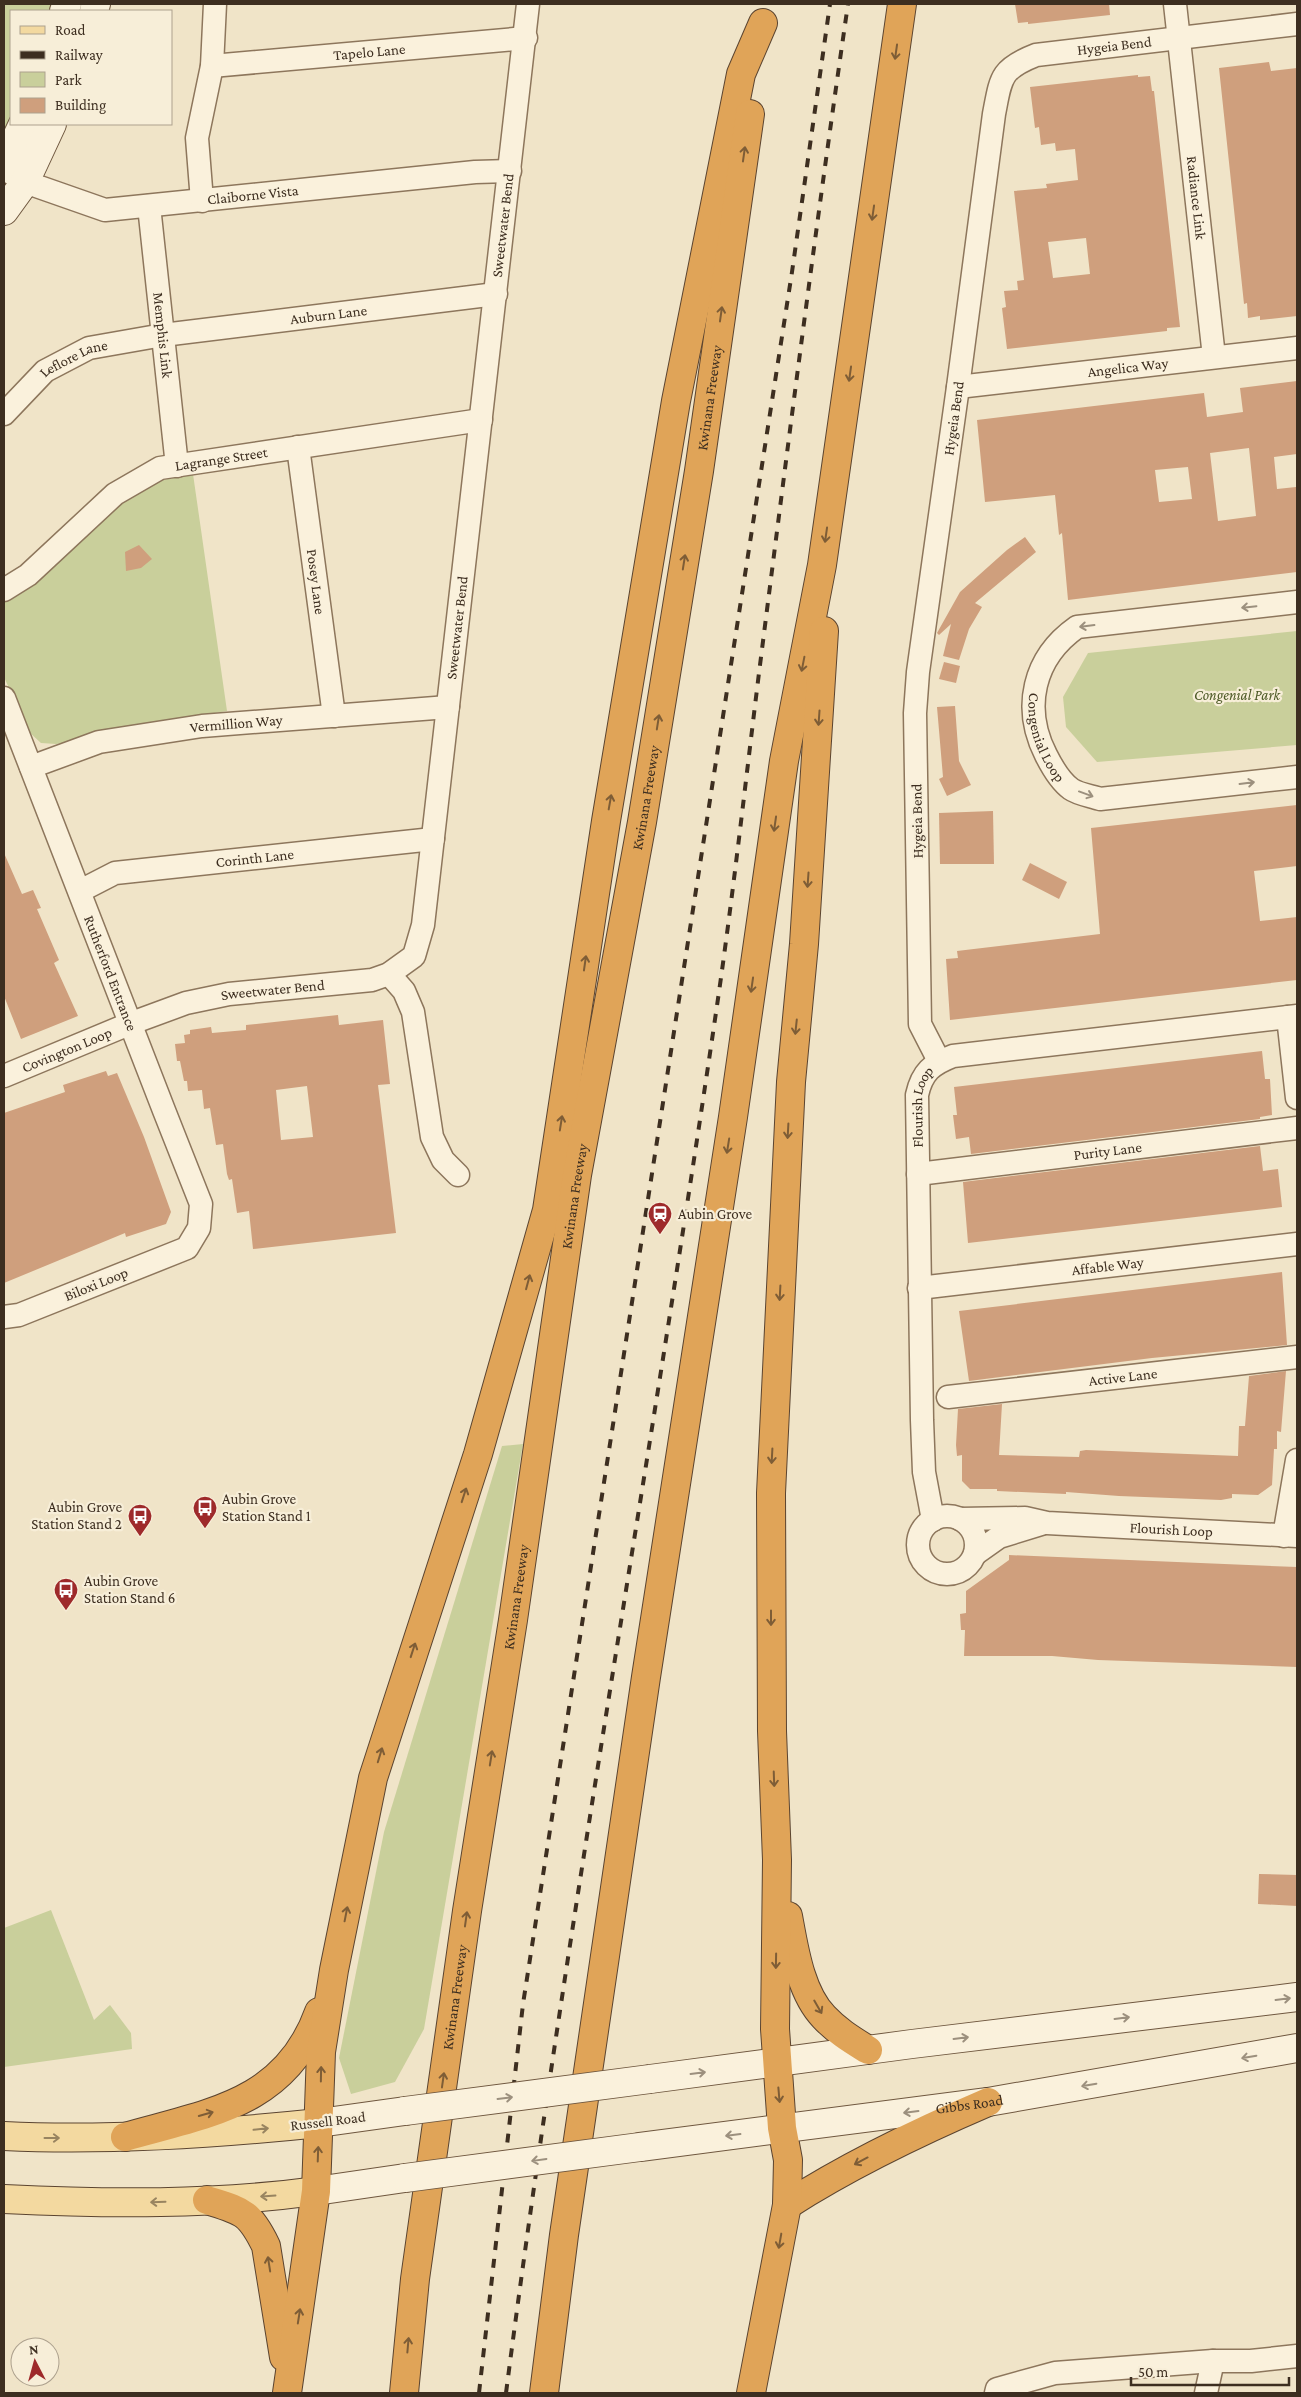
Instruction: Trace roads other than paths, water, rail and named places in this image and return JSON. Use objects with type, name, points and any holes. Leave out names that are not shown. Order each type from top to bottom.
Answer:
[{"type":"highway","points":[[544,2393],[587,2078],[681,1444],[733,1117],[784,760],[822,565],[902,4]]},
{"type":"highway","points":[[288,2387],[316,2191],[321,2052],[334,1970],[373,1778],[478,1454],[547,1210],[606,821],[676,401],[741,74],[764,14]]},
{"type":"highway","name":"Kwinana Freeway","points":[[404,2393],[416,2269],[467,1911],[513,1620],[577,1175],[649,783],[699,471],[764,14]]},
{"type":"highway","points":[[751,2393],[786,2205],[788,2158],[782,2128],[776,2063],[778,1860],[772,1731],[771,1493],[791,1082],[804,944],[826,602],[822,565]]},
{"type":"highway","points":[[778,1860],[795,1954],[808,1990],[823,2016],[840,2032],[868,2050]]},
{"type":"highway","points":[[125,2137],[222,2109],[256,2093],[277,2079],[296,2058],[315,2024],[334,1970]]},
{"type":"highway","points":[[786,2205],[904,2138],[988,2102]]},
{"type":"highway","points":[[207,2200],[241,2210],[254,2223],[266,2246],[288,2387]]},
{"type":"main road","points":[[4,164],[23,125]]},
{"type":"main road","points":[[4,211],[15,175],[51,125]]},
{"type":"main road","points":[[776,2063],[1297,1997]]},
{"type":"main road","name":"Gibbs Road","points":[[316,2191],[988,2102],[1297,2048]]},
{"type":"main road","name":"Russell Road","points":[[4,2136],[125,2137],[189,2135],[319,2123],[776,2063]]},
{"type":"main road","points":[[4,2200],[137,2202],[207,2200],[316,2191]]},
{"type":"street","points":[[202,201],[197,138],[212,66],[215,4]]},
{"type":"street","name":"Sweetwater Bend","points":[[129,1024],[186,1003],[230,994],[372,980],[389,974],[414,956],[423,925],[526,38],[528,4]]},
{"type":"street","name":"Radiance Link","points":[[1174,4],[1214,357]]},
{"type":"street","name":"Hygeia Bend","points":[[939,1061],[920,1024],[915,713],[918,672],[994,114],[1001,78],[1017,62],[1036,55],[1297,24]]},
{"type":"street","name":"Tapelo Lane","points":[[212,66],[526,38]]},
{"type":"street","name":"Claiborne Vista","points":[[15,175],[105,210],[474,172],[510,171]]},
{"type":"street","name":"Memphis Link","points":[[149,206],[177,466]]},
{"type":"street","name":"Auburn Lane","points":[[162,335],[496,294]]},
{"type":"street","name":"Leflore Lane","points":[[4,414],[45,371],[88,348],[162,335]]},
{"type":"street","name":"Angelica Way","points":[[958,387],[1297,348]]},
{"type":"street","name":"Lagrange Street","points":[[4,590],[28,574],[114,494],[160,468],[482,420]]},
{"type":"street","name":"Posey Lane","points":[[298,447],[334,716]]},
{"type":"street","name":"Congenial Loop","points":[[1297,602],[1077,627],[1060,639],[1048,655],[1036,682],[1033,711],[1038,738],[1053,769],[1072,789],[1100,799],[1297,777]]},
{"type":"street","name":"Rutherford Entrance","points":[[4,698],[80,891],[129,1024],[201,1204],[199,1228],[187,1248]]},
{"type":"street","name":"Vermillion Way","points":[[31,767],[99,742],[202,726],[448,707]]},
{"type":"street","name":"Corinth Lane","points":[[80,891],[115,873],[433,839]]},
{"type":"street","points":[[389,974],[404,990],[413,1012],[432,1137],[443,1160],[458,1175]]},
{"type":"street","points":[[1293,1016],[1297,1098]]},
{"type":"street","name":"Flourish Loop","points":[[933,1520],[924,1472],[919,1288],[917,1095],[920,1080],[939,1061],[953,1056],[1293,1016]]},
{"type":"street","name":"Covington Loop","points":[[4,1076],[129,1024]]},
{"type":"street","name":"Purity Lane","points":[[918,1174],[1297,1128]]},
{"type":"street","name":"Affable Way","points":[[919,1288],[1297,1244]]},
{"type":"street","name":"Biloxi Loop","points":[[4,1318],[19,1315],[187,1248]]},
{"type":"street","name":"Active Lane","points":[[948,1397],[1297,1357]]},
{"type":"street","points":[[1291,1536],[1297,1460]]},
{"type":"street","points":[[946,1516],[960,1519],[972,1530],[975,1538],[975,1554],[965,1568],[957,1572],[940,1573],[926,1565],[921,1558],[918,1542],[923,1529],[933,1520],[946,1516]]},
{"type":"street","name":"Flourish Loop","points":[[960,1519],[1026,1518],[1047,1522],[1291,1536]]},
{"type":"street","name":"Flourish Loop","points":[[975,1554],[999,1537],[1047,1522]]},
{"type":"street","points":[[1213,2361],[1249,2348],[1297,2342]]},
{"type":"street","points":[[996,2393],[997,2389],[1055,2373],[1213,2361],[1251,2361],[1297,2356]]},
{"type":"street","points":[[1206,2393],[1213,2361]]},
{"type":"railway","points":[[479,2393],[523,2004],[792,272],[830,4]]},
{"type":"railway","points":[[506,2393],[529,2222],[580,1880],[721,981],[792,417],[848,4]]},
{"type":"place","name":"Aubin Grove","points":[[660,1235]]},
{"type":"place","name":"Aubin Grove Station Stand 1","points":[[205,1529]]},
{"type":"place","name":"Aubin Grove Station Stand 2","points":[[140,1537]]},
{"type":"place","name":"Aubin Grove Station Stand 6","points":[[66,1611]]},
{"type":"park label","name":"Congenial Park","points":[[1237,695]]}]
